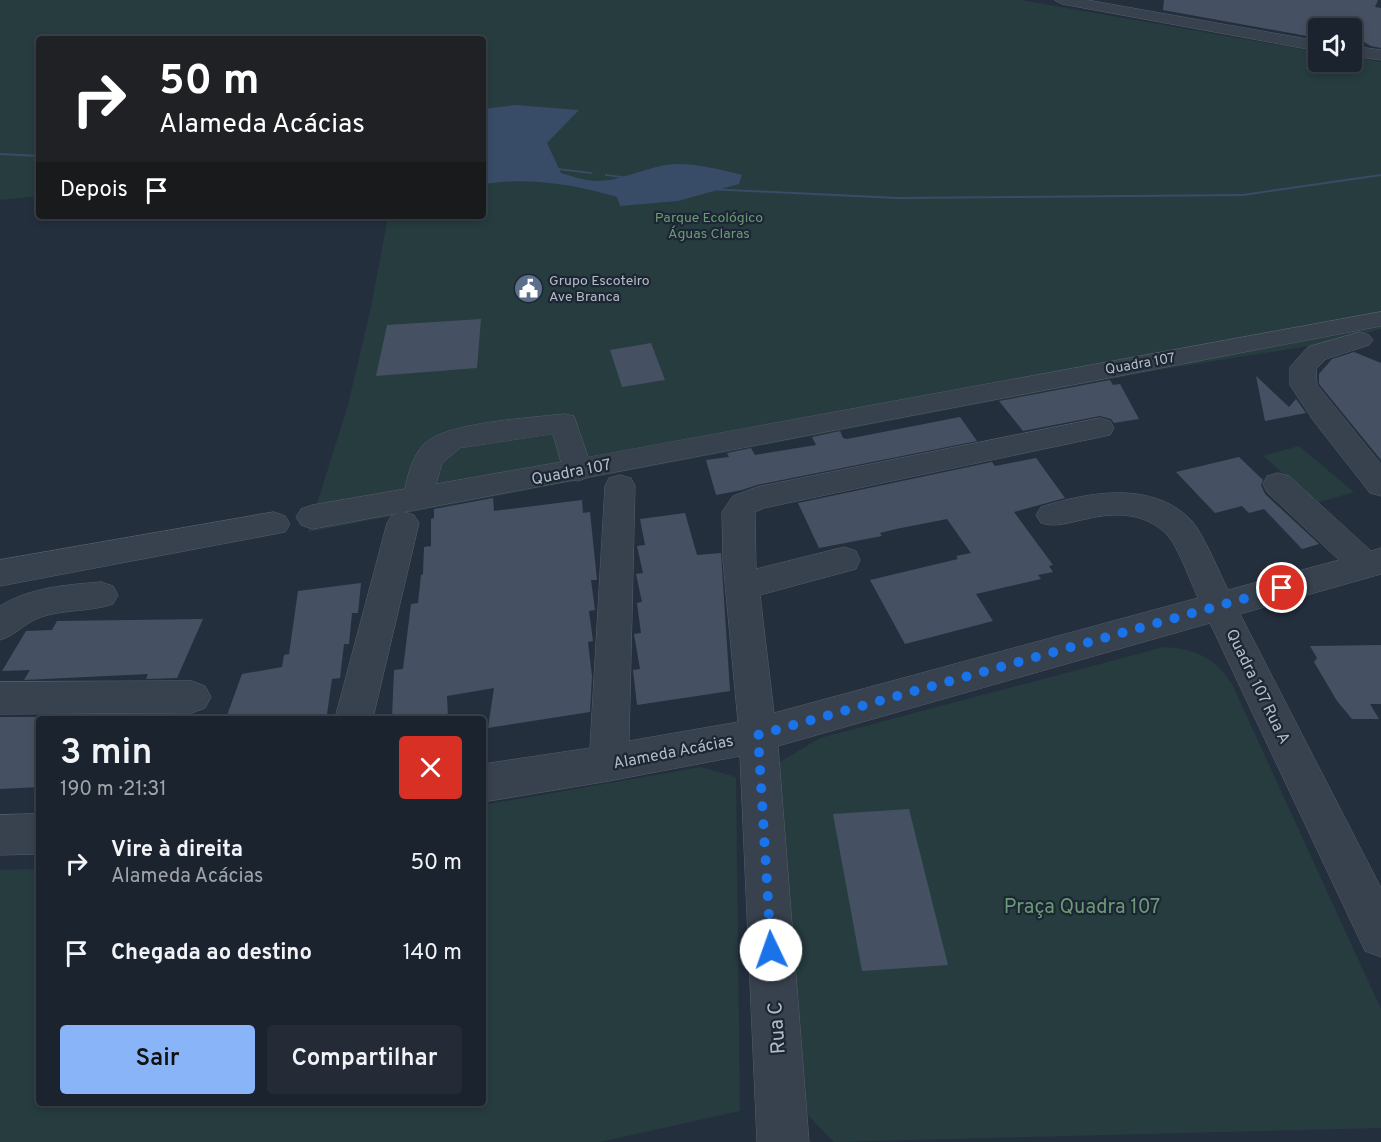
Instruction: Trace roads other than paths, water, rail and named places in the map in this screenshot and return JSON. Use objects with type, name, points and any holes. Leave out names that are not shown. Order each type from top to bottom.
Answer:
[{"type":"street","points":[[1062,0],[1308,44]]},
{"type":"street","points":[[1362,52],[1381,55]]},
{"type":"street","name":"Quadra 107","points":[[312,517],[411,511],[578,471],[829,421],[1381,319]]},
{"type":"street","points":[[1381,336],[1317,353],[1303,367],[1304,385],[1323,413],[1381,485]]},
{"type":"street","points":[[355,716],[423,466],[441,445],[453,439],[564,423],[578,471]]},
{"type":"street","name":"Rua C","points":[[783,1142],[758,735],[742,586],[738,512],[744,504],[757,498],[1100,428]]},
{"type":"street","points":[[1278,484],[1373,563]]},
{"type":"street","points":[[609,763],[620,486]]},
{"type":"street","name":"Quadra 107 Rua A","points":[[1052,515],[1104,503],[1148,506],[1165,516],[1181,530],[1381,935]]},
{"type":"street","points":[[0,573],[274,524]]},
{"type":"street","points":[[742,586],[844,560]]},
{"type":"street","name":"Alameda Acácias","points":[[486,783],[609,763],[758,735],[1373,563]]},
{"type":"street","points":[[0,626],[12,615],[44,602],[101,595]]},
{"type":"street","points":[[0,698],[192,697]]},
{"type":"street","points":[[0,835],[36,834]]},
{"type":"water","points":[[515,105],[579,110],[547,143],[561,173],[597,181],[628,176],[657,167],[686,164],[742,175],[739,184],[678,201],[620,206],[617,197],[567,185],[517,181],[486,184],[486,109]]},
{"type":"waterway","points":[[0,154],[36,156]]},
{"type":"waterway","points":[[550,168],[591,173]]},
{"type":"waterway","points":[[607,175],[629,178]]},
{"type":"waterway","points":[[709,189],[897,198],[1243,195],[1381,175]]},
{"type":"place","name":"Grupo Escoteiro Ave Branca","points":[[528,288]]},
{"type":"park label","name":"Parque Ecológico Águas Claras","points":[[709,226]]},
{"type":"park label","name":"Praça Quadra 107","points":[[1082,906]]}]
